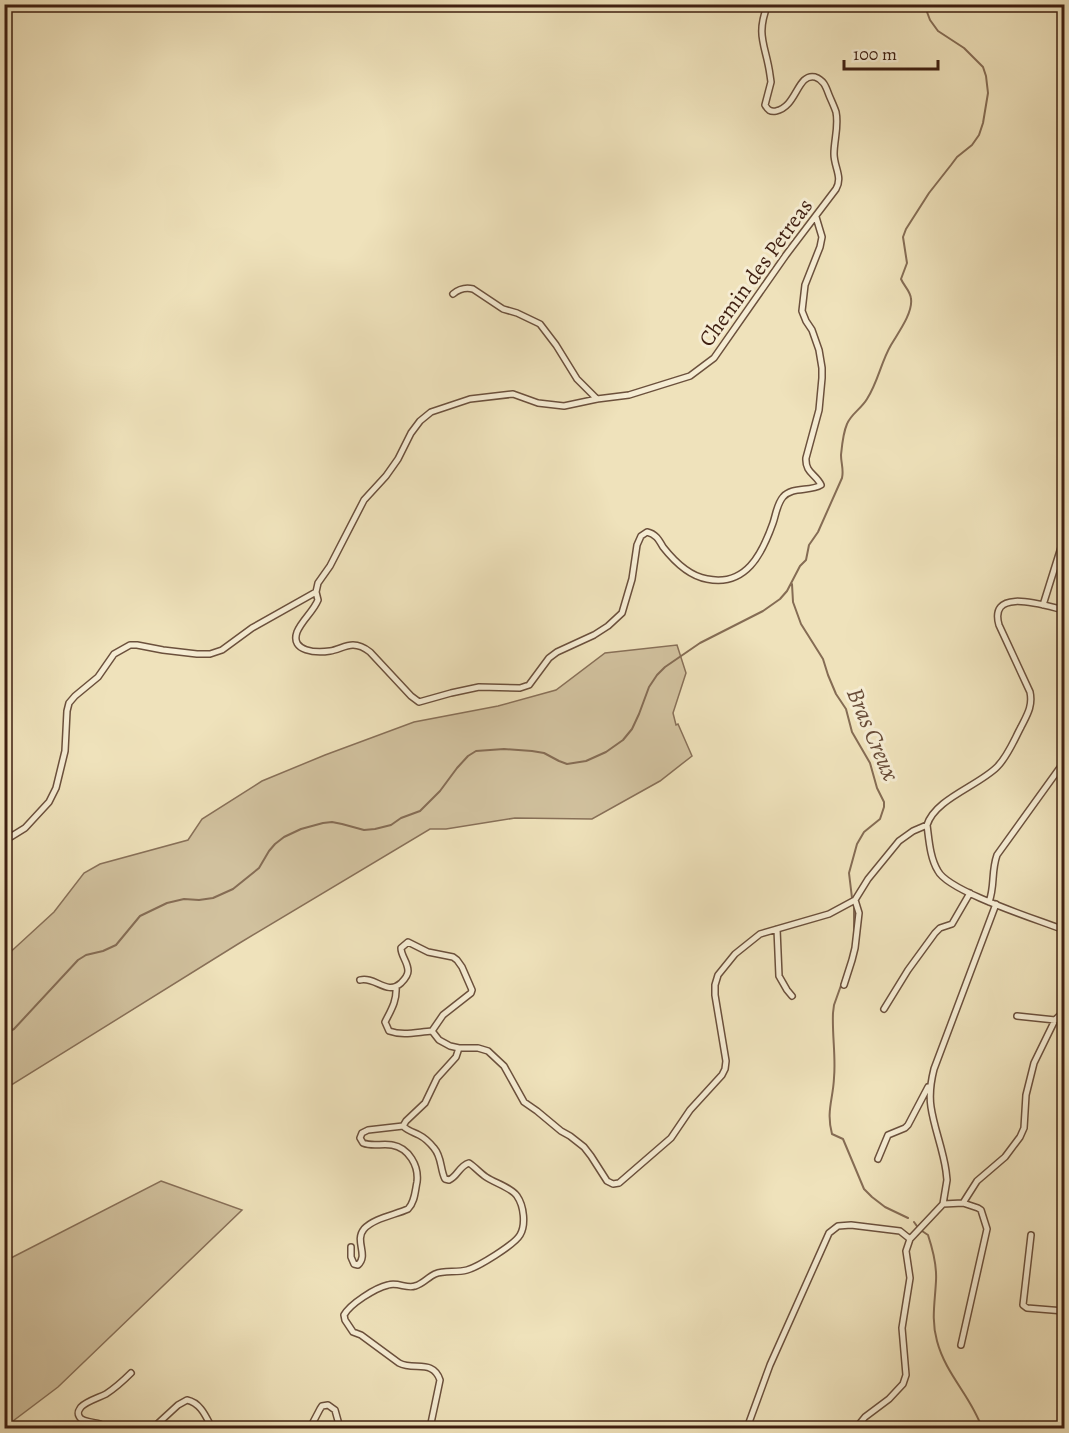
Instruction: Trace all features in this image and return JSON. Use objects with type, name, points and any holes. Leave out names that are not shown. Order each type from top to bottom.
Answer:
[{"type":"street","name":"Chemin des Petreas","points":[[768,4],[761,31],[771,82],[765,102],[766,108],[774,112],[783,109],[792,101],[802,82],[809,77],[823,82],[836,112],[834,152],[839,180],[836,189],[786,255],[714,358],[690,376],[629,394],[564,406],[538,403],[513,394],[470,399],[431,412],[411,433],[398,459],[386,476],[363,500],[330,566],[318,584],[316,605],[296,635],[299,647],[319,651],[332,651],[347,645],[363,647],[419,702],[479,687],[520,688],[529,685],[557,651],[594,635],[622,613],[632,579],[640,536],[647,532],[658,538],[664,549],[686,571],[707,580],[732,578],[751,566],[762,550],[783,496],[789,492],[813,489],[821,485],[809,472],[806,458],[819,410],[822,368],[812,330],[802,311],[805,285],[822,237],[816,217]]},
{"type":"street","points":[[453,294],[459,290],[472,289],[503,309],[540,324],[577,379],[597,399]]},
{"type":"street","points":[[1042,605],[1065,538]]},
{"type":"street","points":[[4,841],[25,828],[49,802],[56,788],[65,751],[69,703],[98,677],[114,654],[130,645],[137,645],[163,651],[210,654],[222,650],[252,628],[316,592]]},
{"type":"street","points":[[1065,610],[1020,601],[1010,601],[1001,607],[998,614],[999,625],[1030,692],[1029,710],[1005,757],[990,773],[940,807],[929,819],[927,825],[933,859],[943,878],[989,902],[1065,930]]},
{"type":"street","points":[[989,902],[992,893],[993,867],[997,855],[1065,762]]},
{"type":"street","points":[[432,1031],[445,1044],[459,1048],[472,1047],[488,1050],[504,1066],[524,1102],[584,1147],[607,1182],[613,1184],[622,1181],[670,1138],[690,1110],[725,1069],[726,1061],[715,985],[718,975],[735,954],[757,936],[829,914],[855,900],[868,879],[899,841],[927,825]]},
{"type":"street","points":[[884,1009],[908,970],[935,933],[940,928],[952,924],[970,893]]},
{"type":"street","points":[[844,985],[855,948],[858,913],[855,900]]},
{"type":"street","points":[[856,1428],[865,1417],[897,1391],[906,1375],[902,1328],[910,1278],[906,1251],[910,1239],[943,1204],[947,1180],[931,1109],[934,1069],[996,904]]},
{"type":"street","points":[[777,929],[779,976],[792,996]]},
{"type":"street","points":[[360,980],[377,982],[388,989],[404,981],[408,969],[401,948],[408,942],[428,952],[453,957],[457,960],[472,990],[443,1015],[432,1031],[405,1034],[389,1031],[385,1022],[395,1003],[396,987]]},
{"type":"street","points":[[963,1203],[976,1181],[1005,1156],[1020,1137],[1024,1128],[1026,1095],[1034,1063],[1054,1020],[1065,1011]]},
{"type":"street","points":[[1017,1016],[1054,1020]]},
{"type":"street","points":[[403,1126],[425,1103],[437,1078],[456,1057],[459,1048]]},
{"type":"street","points":[[878,1159],[888,1135],[908,1125],[932,1080]]},
{"type":"street","points":[[351,1247],[351,1257],[354,1264],[358,1265],[363,1257],[360,1236],[364,1229],[373,1222],[408,1209],[412,1205],[417,1177],[414,1162],[406,1152],[394,1145],[365,1144],[360,1137],[364,1131],[403,1126]]},
{"type":"street","points":[[403,1126],[433,1146],[445,1179],[453,1179],[462,1166],[469,1163],[488,1178],[516,1194],[523,1212],[519,1236],[486,1261],[467,1270],[437,1273],[414,1286],[386,1285],[359,1300],[347,1309],[344,1315],[353,1332],[404,1365],[426,1366],[439,1376],[430,1428]]},
{"type":"street","points":[[943,1204],[963,1203],[978,1208],[981,1210],[987,1229],[961,1345]]},
{"type":"street","points":[[747,1428],[770,1365],[829,1233],[838,1226],[851,1225],[900,1231],[910,1239]]},
{"type":"street","points":[[1031,1235],[1023,1305],[1027,1308],[1065,1311]]},
{"type":"street","points":[[103,1428],[100,1424],[80,1418],[79,1409],[109,1392],[131,1373]]},
{"type":"street","points":[[153,1428],[178,1405],[187,1400],[199,1406],[212,1428]]},
{"type":"street","points":[[310,1428],[322,1406],[328,1405],[336,1410],[340,1428]]},
{"type":"shaded area","points":[[677,645],[686,673],[673,713],[676,725],[678,724],[692,756],[660,781],[592,819],[515,818],[446,829],[430,829],[238,944],[5,1089],[5,957],[54,912],[84,873],[100,864],[188,840],[202,819],[262,781],[325,755],[414,722],[498,706],[556,690],[605,653]]},
{"type":"shaded area","points":[[161,1181],[242,1210],[58,1387],[5,1427],[5,1261]]},
{"type":"waterway","points":[[4,1034],[14,1029],[78,960],[116,945],[140,916],[167,903],[184,899],[213,898],[233,889],[259,868],[275,844],[301,829],[332,822],[364,830],[391,825],[401,818],[420,811],[440,791],[468,756],[476,751],[504,749],[532,751],[544,753],[567,764],[586,761],[606,752],[623,740],[632,729],[649,687],[665,667],[700,643],[763,611],[780,599],[806,560],[809,545],[818,532],[842,478],[841,455],[847,424],[865,403],[910,310],[911,296],[901,279],[907,263],[903,237],[906,229],[929,193],[957,157],[972,145],[983,123],[988,93],[983,67],[964,48],[938,31],[930,20],[924,4]]},
{"type":"waterway","name":"Bras Creux","points":[[792,584],[793,602],[801,624],[823,659],[836,694],[846,709],[852,732],[870,763],[877,788],[884,802],[880,819],[864,832],[857,844],[849,873],[852,898]]},
{"type":"waterway","name":"Bras Creux","points":[[854,908],[854,934]]},
{"type":"waterway","name":"Bras Creux","points":[[844,977],[833,1013],[834,1070],[830,1112],[832,1134],[843,1139],[864,1189],[885,1207],[908,1218]]},
{"type":"waterway","name":"Bras Creux","points":[[914,1222],[928,1235],[934,1258],[936,1275],[934,1318],[937,1341],[946,1364],[972,1406],[982,1428]]}]
